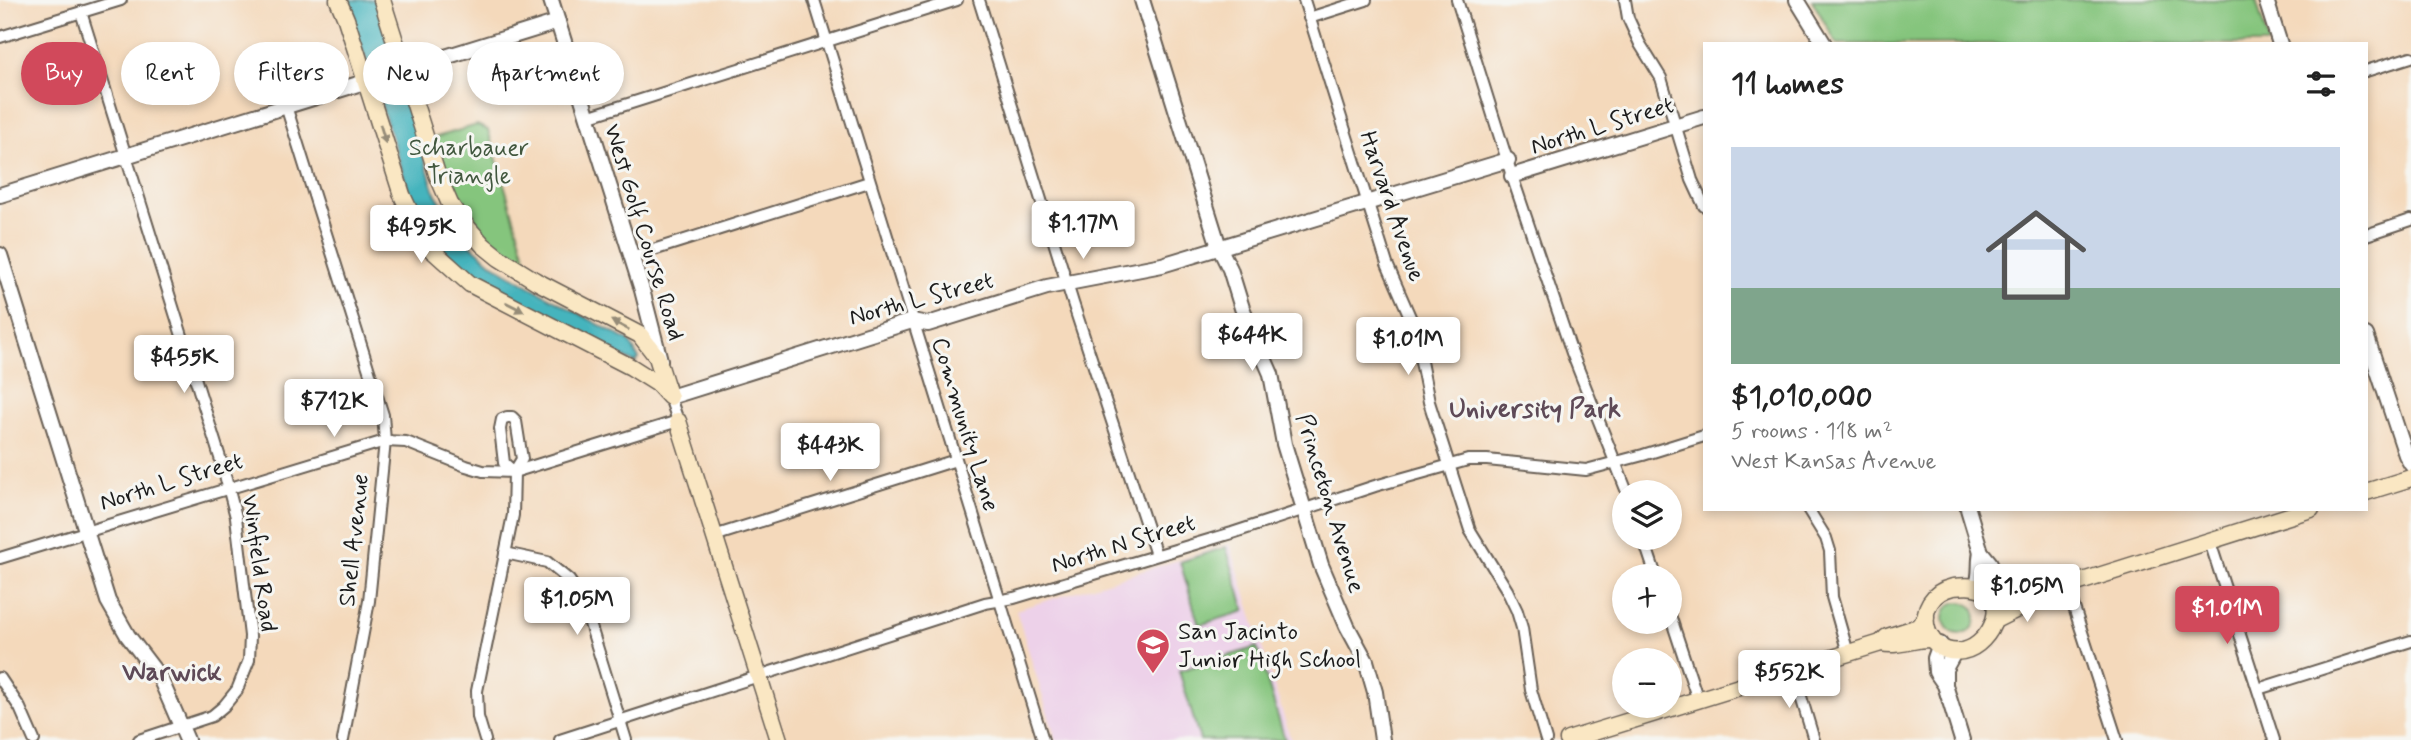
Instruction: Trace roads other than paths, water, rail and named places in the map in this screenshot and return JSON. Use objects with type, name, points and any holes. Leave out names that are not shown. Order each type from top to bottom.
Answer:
[{"type":"main road","points":[[338,0],[363,65]]},
{"type":"main road","points":[[382,0],[393,42]]},
{"type":"main road","points":[[376,105],[402,195],[418,229],[445,264],[470,284],[643,374],[670,397]]},
{"type":"main road","points":[[413,105],[447,198],[461,220],[499,258],[536,281],[640,335],[657,357],[670,397]]},
{"type":"main road","points":[[678,421],[779,740]]},
{"type":"main road","points":[[2368,491],[2411,478]]},
{"type":"main road","points":[[1993,598],[2011,594],[2032,595],[2067,586],[2305,511]]},
{"type":"main road","points":[[1569,740],[1881,643],[1896,646],[1916,639],[1942,645],[1973,647],[1988,635],[1995,620],[1993,598],[1988,592],[1976,587],[1943,589],[1935,596],[1919,627],[1887,636],[1881,643]]},
{"type":"main road","points":[[1995,620],[2021,607],[2032,595]]},
{"type":"main road","points":[[1926,617],[1925,626],[1942,645]]},
{"type":"street","points":[[0,37],[121,0]]},
{"type":"street","name":"West Golf Course Road","points":[[551,0],[631,257],[670,397]]},
{"type":"street","name":"Community Lane","points":[[814,0],[1040,739]]},
{"type":"street","points":[[587,117],[957,0]]},
{"type":"street","points":[[979,0],[1156,555]]},
{"type":"street","name":"Princeton Avenue","points":[[1142,0],[1219,247],[1271,374],[1284,444],[1321,565],[1334,598],[1366,661],[1375,692],[1382,740]]},
{"type":"street","name":"Harvard Avenue","points":[[1304,0],[1387,264],[1414,326],[1429,402],[1470,530],[1517,611],[1531,690],[1546,740]]},
{"type":"street","points":[[1309,18],[1366,0]]},
{"type":"street","points":[[1457,0],[1512,176],[1572,353],[1623,480]]},
{"type":"street","points":[[1625,0],[1628,18],[1661,78],[1692,180],[1703,204]]},
{"type":"street","points":[[1797,0],[1823,42]]},
{"type":"street","points":[[2266,0],[2279,42]]},
{"type":"street","name":"Winfield Road","points":[[81,12],[228,487],[236,517],[250,636],[249,660],[237,690],[224,706],[184,733],[139,740]]},
{"type":"street","points":[[453,55],[558,22]]},
{"type":"street","points":[[2368,70],[2411,57]]},
{"type":"street","points":[[0,195],[363,83]]},
{"type":"street","name":"Shell Avenue","points":[[286,106],[383,415],[384,441],[369,601],[344,740]]},
{"type":"street","name":"North L Street","points":[[1512,176],[1703,117]]},
{"type":"street","name":"North L Street","points":[[670,397],[912,321],[928,324],[1067,282],[1162,265],[1508,160]]},
{"type":"street","points":[[631,257],[869,182]]},
{"type":"street","points":[[2368,234],[2411,220]]},
{"type":"street","points":[[0,255],[108,601],[128,636],[160,678],[184,733]]},
{"type":"street","points":[[2368,341],[2411,464]]},
{"type":"street","points":[[670,397],[678,421]]},
{"type":"street","name":"North L Street","points":[[0,558],[384,441],[406,442],[483,471],[514,472],[678,421]]},
{"type":"street","name":"North N Street","points":[[559,740],[759,678],[985,603],[1231,533],[1304,508],[1468,460],[1586,470],[1703,436]]},
{"type":"street","points":[[714,536],[956,460]]},
{"type":"street","points":[[485,740],[478,717],[477,691],[513,514],[514,472]]},
{"type":"street","points":[[1809,511],[1826,537],[1830,551],[1832,597],[1847,653]]},
{"type":"street","points":[[1969,511],[1981,552],[1990,563],[1995,584],[1993,598]]},
{"type":"street","points":[[2210,542],[2274,740]]},
{"type":"street","points":[[1976,587],[1980,578],[1978,563],[1981,552]]},
{"type":"street","points":[[505,553],[547,562],[569,580],[583,601],[626,740]]},
{"type":"street","points":[[2067,586],[2117,740]]},
{"type":"street","points":[[1676,634],[1698,700]]},
{"type":"street","points":[[2259,689],[2411,641]]},
{"type":"street","points":[[1942,645],[1935,659],[1936,672],[1945,685],[1962,740]]},
{"type":"street","points":[[1793,670],[1814,740]]},
{"type":"street","points":[[0,678],[20,708],[34,740]]},
{"type":"water","points":[[346,0],[375,0],[388,42],[363,42],[363,51]]},
{"type":"water","points":[[381,105],[408,105],[435,193],[466,241],[493,264],[629,341],[639,359],[635,363],[540,314],[512,296],[494,290],[457,264],[439,246],[425,229],[414,208]]},
{"type":"place","name":"San Jacinto Junior High School","points":[[1153,675]]},
{"type":"district","name":"University Park","points":[[1535,408]]},
{"type":"district","name":"Warwick","points":[[172,671]]},
{"type":"park label","name":"Scharbauer Triangle","points":[[469,161]]}]
